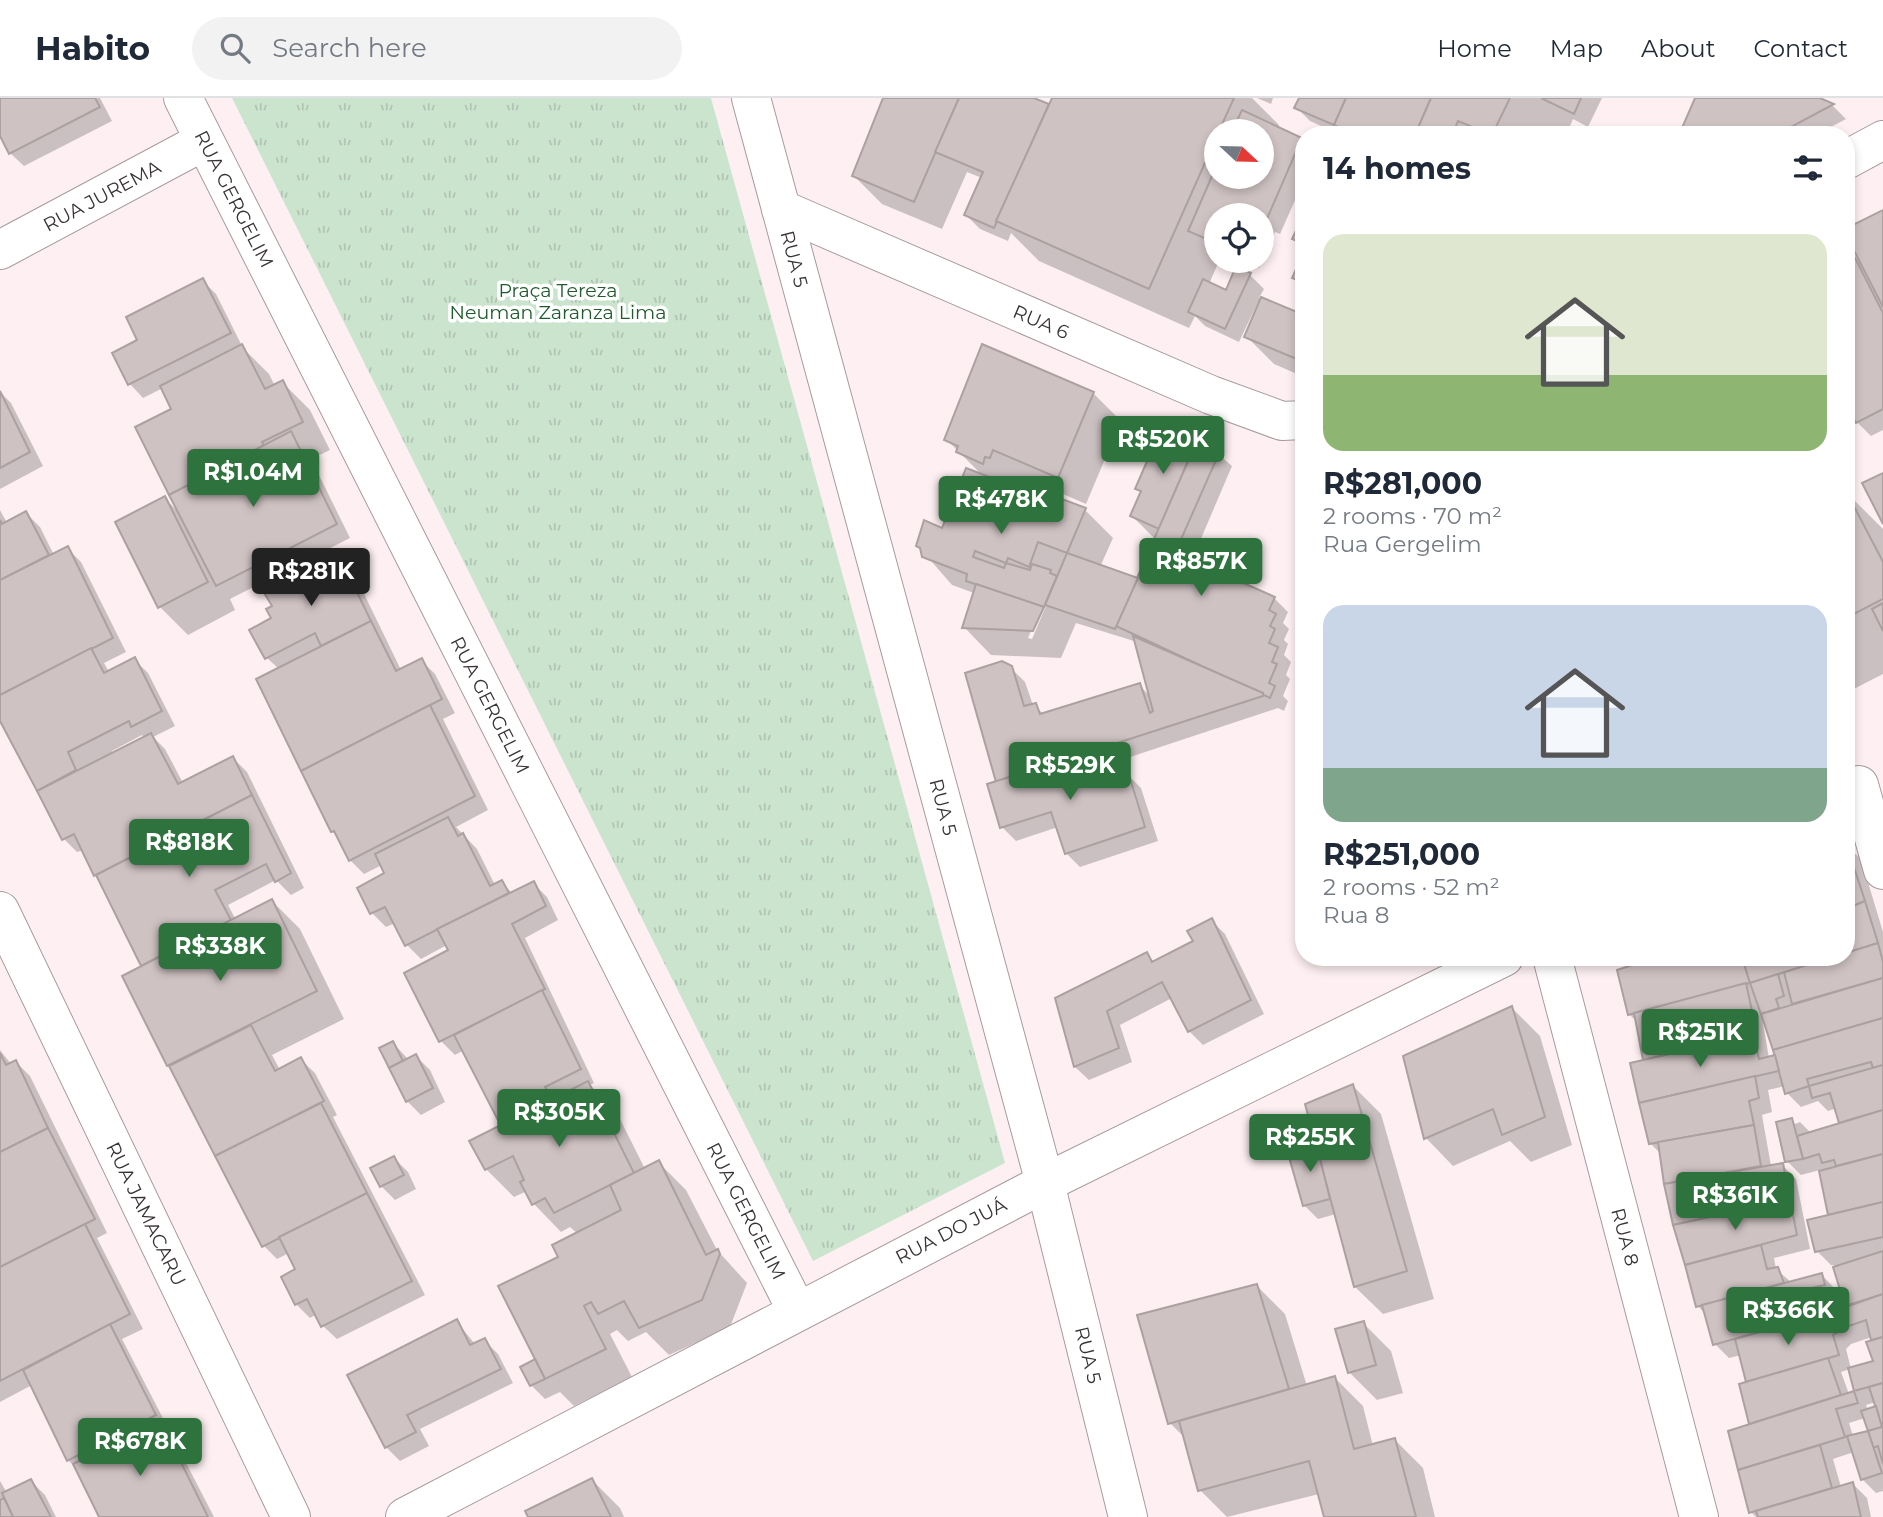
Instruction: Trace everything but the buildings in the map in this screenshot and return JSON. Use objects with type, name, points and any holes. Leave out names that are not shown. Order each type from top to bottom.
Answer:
[{"type":"street","name":"RUA GERGELIM","points":[[183,98],[797,1311]]},
{"type":"street","name":"RUA 5","points":[[751,98],[1045,1183],[1128,1517]]},
{"type":"street","points":[[1855,155],[1883,140]]},
{"type":"street","name":"RUA JUREMA","points":[[0,250],[204,141]]},
{"type":"street","name":"RUA 6","points":[[781,209],[1211,396],[1282,421],[1295,420]]},
{"type":"street","points":[[1863,784],[1883,870]]},
{"type":"street","name":"RUA JAMACARU","points":[[0,911],[291,1517]]},
{"type":"street","name":"RUA DO JUÁ","points":[[405,1517],[1045,1183],[1486,966]]},
{"type":"street","name":"RUA 8","points":[[1554,966],[1699,1517]]},
{"type":"green space","name":"Praça Tereza Neuman Zaranza Lima","points":[[232,98],[711,98],[1005,1163],[813,1261]]}]
